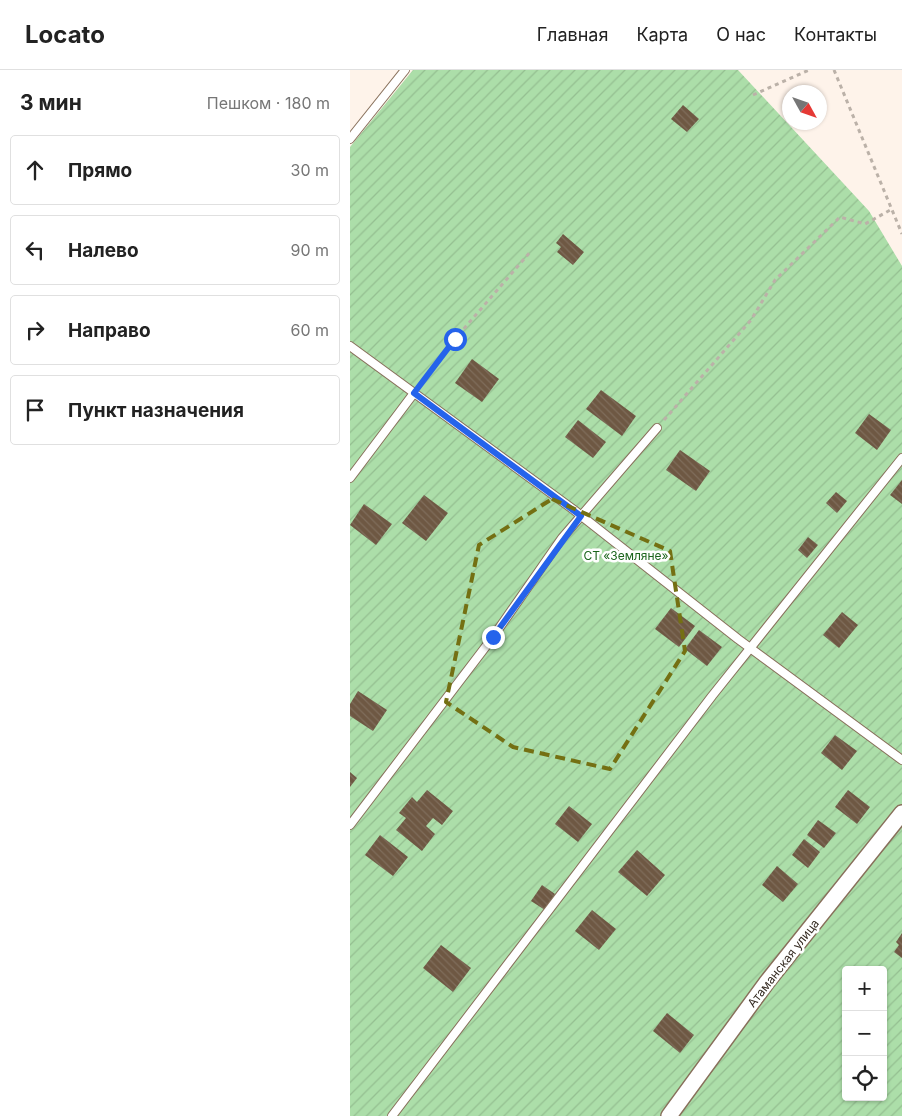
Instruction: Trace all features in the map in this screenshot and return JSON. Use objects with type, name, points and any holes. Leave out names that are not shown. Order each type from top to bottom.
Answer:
[{"type":"street","name":"Атаманская улица","points":[[669,1116],[767,982],[902,813]]},
{"type":"lane","points":[[350,139],[405,70]]},
{"type":"lane","points":[[350,346],[581,516],[738,639],[902,760]]},
{"type":"lane","points":[[350,478],[414,393]]},
{"type":"lane","points":[[350,825],[493,637],[581,516],[657,428]]},
{"type":"lane","points":[[392,1116],[712,696],[902,458]]},
{"type":"path","points":[[753,95],[809,70]]},
{"type":"path","points":[[834,70],[902,234]]},
{"type":"path","points":[[657,428],[751,320],[776,280],[811,243],[840,217],[865,224],[892,209]]},
{"type":"path","points":[[414,393],[455,339],[531,252]]},
{"type":"highlighted area","points":[[552,499],[670,551],[685,651],[610,769],[513,747],[446,702],[479,545]]},
{"type":"green space","name":"СТ «Земляне»","points":[[413,70],[738,70],[782,117],[782,130],[794,130],[869,211],[902,266],[902,1116],[350,1116],[350,147]]},
{"type":"building","points":[[683,105],[699,119],[687,132],[671,119]]},
{"type":"building","points":[[563,234],[584,252],[573,265],[557,252],[561,247],[556,243]]},
{"type":"building","points":[[472,359],[499,379],[482,402],[455,383]]},
{"type":"building","points":[[601,390],[636,416],[622,436],[586,409]]},
{"type":"building","points":[[869,414],[891,430],[877,450],[855,433]]},
{"type":"building","points":[[578,420],[606,442],[593,458],[565,437]]},
{"type":"building","points":[[680,450],[710,471],[696,491],[666,470]]},
{"type":"building","points":[[902,480],[902,504],[890,495]]},
{"type":"building","points":[[836,492],[847,501],[837,513],[826,503]]},
{"type":"building","points":[[424,495],[448,513],[426,541],[402,523]]},
{"type":"building","points":[[364,504],[392,524],[376,545],[350,525]]},
{"type":"building","points":[[808,537],[818,545],[807,558],[798,550]]},
{"type":"building","points":[[671,608],[695,626],[679,647],[655,629]]},
{"type":"building","points":[[842,612],[858,625],[839,648],[823,635]]},
{"type":"building","points":[[699,630],[722,647],[707,666],[685,649]]},
{"type":"building","points":[[358,691],[387,710],[373,731],[350,716],[350,704]]},
{"type":"building","points":[[835,735],[857,751],[842,770],[821,753]]},
{"type":"building","points":[[350,772],[357,778],[350,787]]},
{"type":"building","points":[[427,790],[453,811],[442,825],[433,818],[426,826],[435,834],[422,851],[396,830],[406,818],[399,813],[412,797],[417,802]]},
{"type":"building","points":[[848,790],[870,807],[857,824],[835,807]]},
{"type":"building","points":[[569,806],[592,824],[578,842],[555,824]]},
{"type":"building","points":[[818,820],[836,833],[824,848],[807,835]]},
{"type":"building","points":[[380,835],[408,857],[393,876],[365,855]]},
{"type":"building","points":[[804,839],[820,852],[808,868],[792,855]]},
{"type":"building","points":[[637,850],[665,875],[647,896],[618,872]]},
{"type":"building","points":[[777,866],[798,884],[783,902],[762,885]]},
{"type":"building","points":[[542,885],[555,894],[545,910],[531,901]]},
{"type":"building","points":[[592,910],[616,929],[599,950],[575,931]]},
{"type":"building","points":[[902,933],[902,958],[894,952],[899,945],[896,942]]},
{"type":"building","points":[[441,945],[471,968],[453,992],[423,968]]},
{"type":"building","points":[[667,1013],[694,1035],[680,1053],[653,1031]]},
{"type":"route","points":[[455,339],[414,393],[581,516],[562,538],[493,637]]}]
